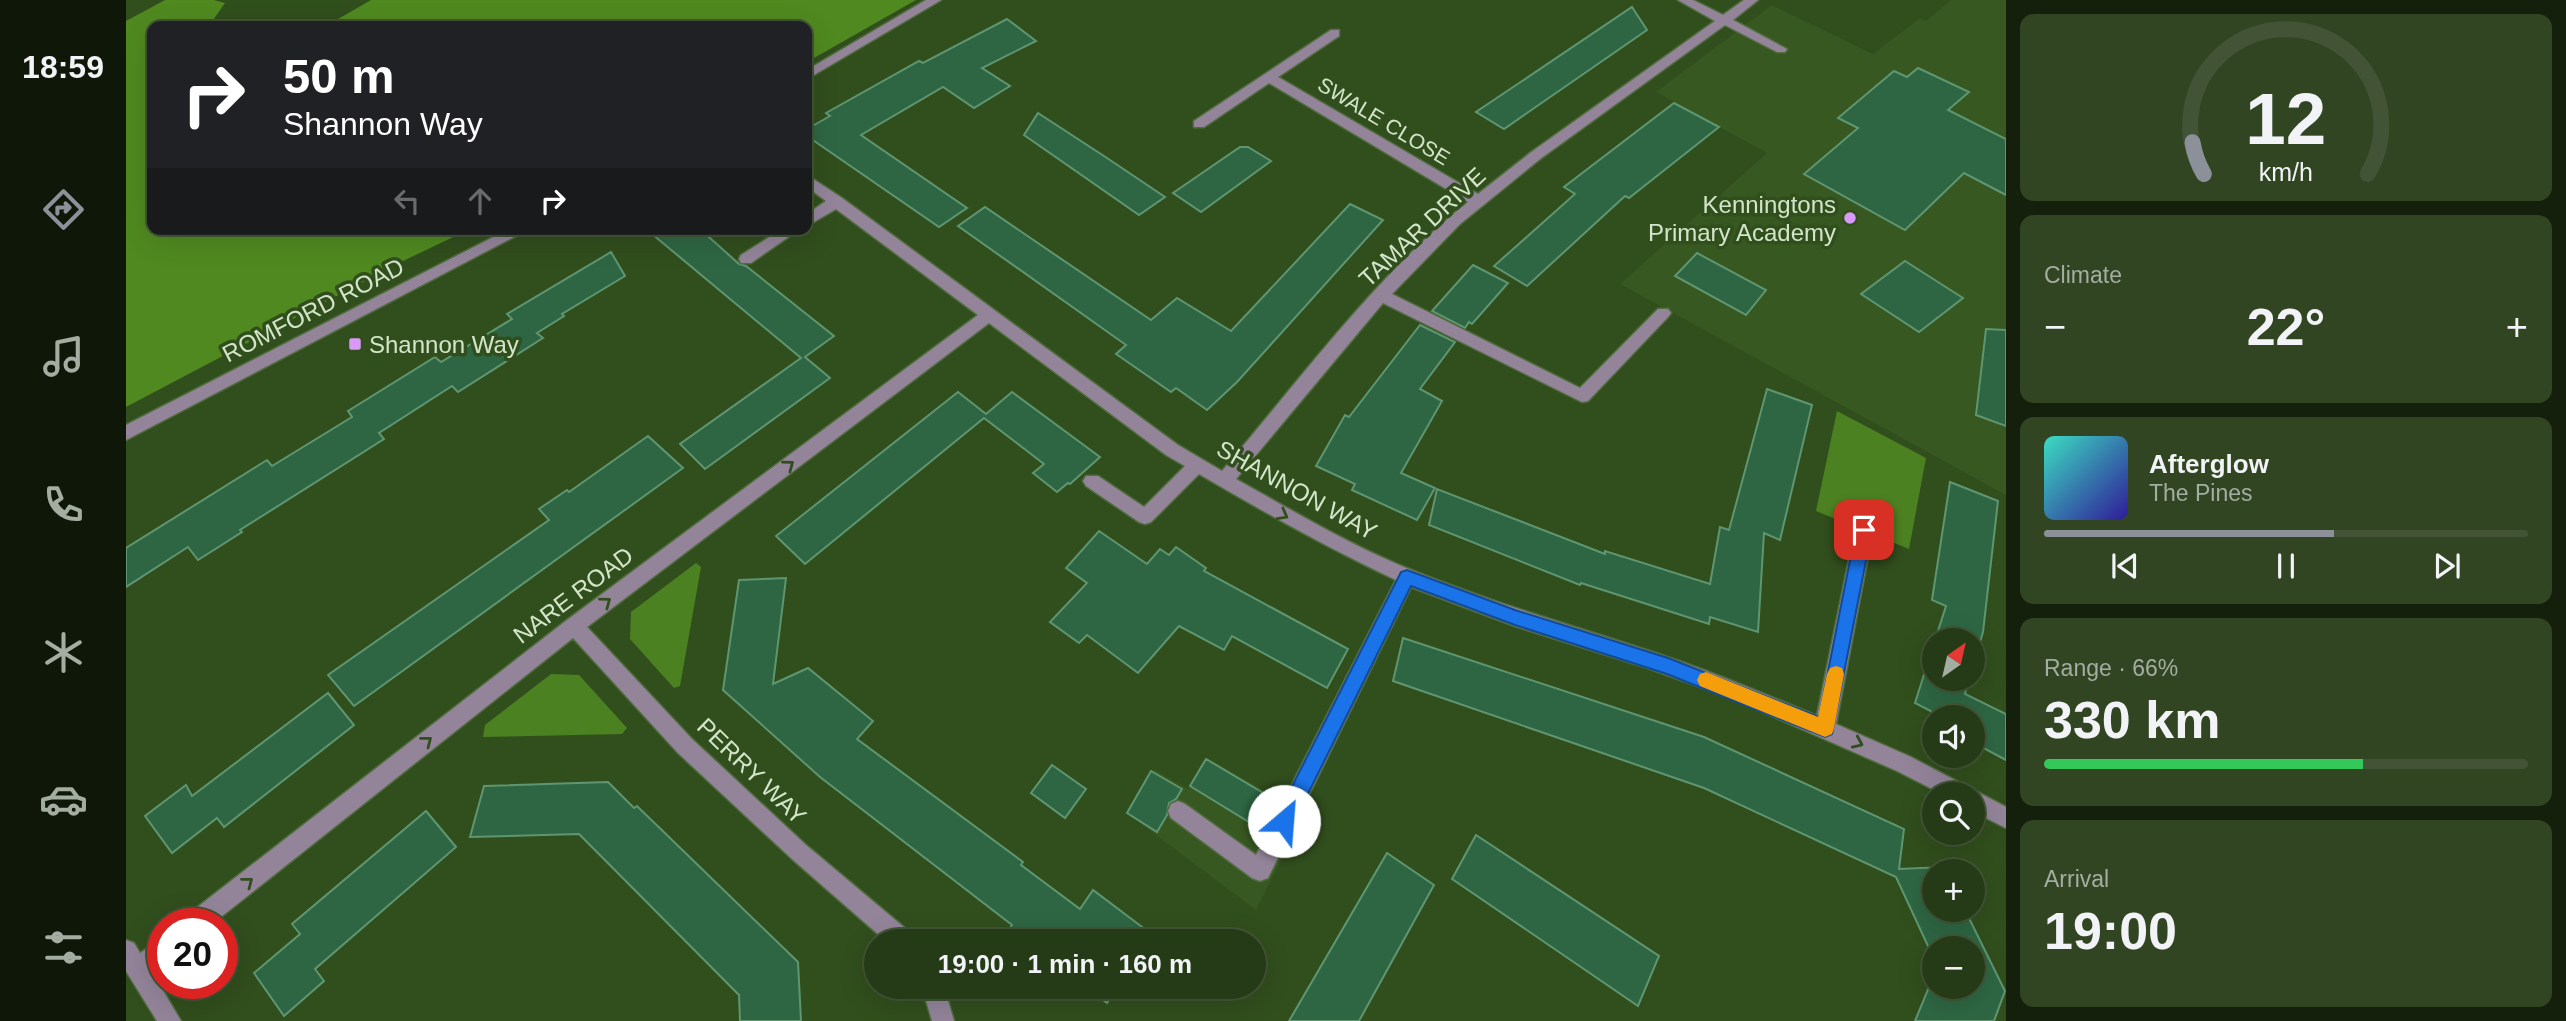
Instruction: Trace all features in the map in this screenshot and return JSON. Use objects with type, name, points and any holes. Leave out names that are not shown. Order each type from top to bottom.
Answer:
[{"type":"street","points":[[812,72],[935,0]]},
{"type":"street","points":[[1684,0],[1781,50]]},
{"type":"street","name":"TAMAR DRIVE","points":[[1223,482],[1404,269],[1478,201],[1752,0]]},
{"type":"street","name":"SWALE CLOSE","points":[[1199,124],[1335,33]]},
{"type":"street","name":"SWALE CLOSE","points":[[1269,77],[1478,201]]},
{"type":"street","name":"SHANNON WAY","points":[[812,184],[1197,466],[1326,539],[1407,578],[1515,618],[1658,662],[1735,690],[1825,728],[1939,782]]},
{"type":"street","points":[[812,217],[837,201]]},
{"type":"street","name":"ROMFORD ROAD","points":[[126,433],[510,235]]},
{"type":"street","points":[[746,260],[784,235]]},
{"type":"street","points":[[1381,295],[1582,396],[1663,313]]},
{"type":"street","name":"NARE ROAD","points":[[214,908],[574,626],[989,315]]},
{"type":"street","points":[[1092,481],[1145,517],[1197,466]]},
{"type":"street","points":[[1825,728],[1864,530]]},
{"type":"street","points":[[1178,811],[1260,870],[1407,578]]},
{"type":"street","name":"PERRY WAY","points":[[574,626],[685,746],[799,852],[889,929]]},
{"type":"street","points":[[1985,807],[2006,818]]},
{"type":"street","points":[[132,960],[170,1021]]},
{"type":"street","points":[[937,999],[943,1021]]},
{"type":"shaded area","points":[[165,0],[214,0],[225,3],[212,21],[147,21],[147,235],[457,235],[126,407],[126,21]]},
{"type":"shaded area","points":[[371,0],[916,0],[812,59],[812,21],[335,21]]},
{"type":"shaded area","name":"Kenningtons Primary Academy","points":[[1951,0],[2006,0],[2006,495],[1620,284],[1767,153],[1656,92],[1772,5],[1873,54],[1920,18],[1926,21]]},
{"type":"shaded area","points":[[1837,411],[1926,458],[1909,549],[1816,511]]},
{"type":"shaded area","points":[[696,563],[701,567],[680,686],[674,688],[630,639],[631,612]]},
{"type":"shaded area","points":[[551,674],[579,675],[627,728],[622,734],[483,737],[485,725]]},
{"type":"shaded area","points":[[1206,757],[1304,814],[1256,910],[1128,814],[1154,769],[1188,789]]},
{"type":"building","points":[[1632,7],[1647,30],[1504,129],[1476,112]]},
{"type":"building","points":[[1007,19],[1036,41],[982,68],[1010,86],[974,108],[943,87],[861,135],[967,208],[939,227],[812,139],[812,126],[830,116],[826,113],[919,61],[923,63]]},
{"type":"building","points":[[1918,68],[1969,92],[1948,110],[2006,139],[2006,195],[1964,173],[1905,230],[1804,174],[1858,128],[1838,118],[1894,71],[1907,77]]},
{"type":"building","points":[[1674,103],[1719,127],[1629,198],[1625,196],[1527,286],[1494,266],[1575,194],[1564,187]]},
{"type":"building","points":[[1038,113],[1165,197],[1139,215],[1024,135]]},
{"type":"building","points":[[1240,147],[1248,147],[1271,161],[1201,212],[1173,193]]},
{"type":"building","points":[[1350,204],[1383,220],[1237,382],[1207,410],[1176,388],[1171,392],[1116,354],[1126,345],[958,226],[985,207],[1151,320],[1177,298],[1231,331]]},
{"type":"building","points":[[653,235],[707,235],[739,264],[746,266],[834,336],[805,357],[830,378],[705,469],[680,444],[801,358]]},
{"type":"building","points":[[611,252],[625,276],[562,314],[564,316],[537,333],[543,338],[458,392],[452,386],[379,433],[384,439],[240,530],[242,532],[198,560],[188,547],[126,587],[126,548],[267,460],[272,466],[352,417],[348,411],[435,357],[441,362],[512,319],[507,314]]},
{"type":"building","points":[[1697,253],[1766,290],[1746,315],[1675,276]]},
{"type":"building","points":[[1905,261],[1963,298],[1919,332],[1861,294]]},
{"type":"building","points":[[1473,265],[1508,283],[1472,324],[1469,322],[1465,328],[1432,311]]},
{"type":"building","points":[[1420,325],[1455,342],[1420,389],[1442,401],[1401,473],[1435,488],[1417,520],[1352,490],[1355,484],[1316,466],[1345,415],[1349,417]]},
{"type":"building","points":[[1986,329],[2006,330],[2006,426],[1976,415]]},
{"type":"building","points":[[1767,389],[1812,405],[1780,540],[1764,533],[1758,632],[1710,617],[1709,624],[1581,583],[1580,585],[1429,525],[1437,489],[1605,554],[1605,551],[1710,584],[1720,527],[1729,530]]},
{"type":"building","points":[[958,392],[986,414],[1012,392],[1100,457],[1057,492],[1033,473],[1044,464],[984,418],[805,564],[776,536]]},
{"type":"building","points":[[648,436],[683,468],[354,706],[328,675],[549,520],[539,509],[567,490],[569,492]]},
{"type":"building","points":[[1950,482],[1998,501],[1983,628],[1939,628],[1946,606],[1932,600]]},
{"type":"building","points":[[1099,531],[1147,564],[1160,549],[1169,555],[1176,547],[1206,568],[1204,571],[1348,649],[1327,688],[1232,636],[1224,650],[1179,626],[1138,673],[1087,635],[1079,643],[1050,622],[1087,583],[1066,568]]},
{"type":"building","points":[[786,578],[773,684],[808,668],[873,721],[857,739],[1023,862],[1021,865],[1080,909],[1093,890],[1145,929],[1011,929],[1012,925],[820,777],[723,690],[739,580]]},
{"type":"building","points":[[1403,638],[1704,737],[1904,829],[1899,869],[1922,868],[1922,922],[1971,922],[1978,936],[1923,936],[1896,877],[1704,788],[1393,681]]},
{"type":"building","points":[[1922,681],[1922,691],[1966,691],[1965,694],[2006,714],[2006,760],[1985,749],[1985,705],[1922,707],[1915,703]]},
{"type":"building","points":[[328,693],[354,725],[224,827],[217,818],[172,853],[145,816],[186,785],[192,796]]},
{"type":"building","points":[[1206,759],[1277,801],[1262,830],[1190,786]]},
{"type":"building","points":[[1052,765],[1086,789],[1065,818],[1031,793]]},
{"type":"building","points":[[1151,771],[1182,789],[1176,799],[1169,803],[1167,815],[1157,832],[1127,813]]},
{"type":"building","points":[[608,782],[634,808],[637,806],[798,962],[801,1021],[740,1021],[739,995],[579,834],[470,837],[484,786]]},
{"type":"building","points":[[426,811],[456,847],[315,969],[324,981],[284,1016],[254,973],[300,934],[292,924]]},
{"type":"building","points":[[1476,835],[1659,956],[1638,1006],[1452,879]]},
{"type":"building","points":[[1387,853],[1434,885],[1359,1021],[1289,1021]]},
{"type":"building","points":[[1985,950],[2005,991],[1994,1021],[1915,1021],[1924,999],[1985,999]]},
{"type":"slow traffic","points":[[1706,680],[1825,728],[1836,674]]},
{"type":"place","name":"Kenningtons Primary Academy","points":[[1850,218]]},
{"type":"place","name":"Shannon Way","points":[[355,344]]},
{"type":"route","points":[[1284,821],[1407,578],[1515,618],[1645,658],[1735,690],[1825,728],[1864,530]]}]
